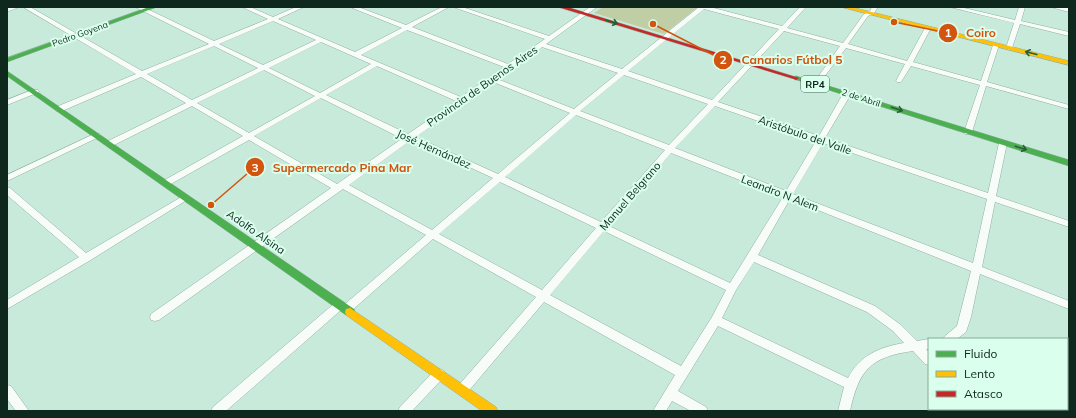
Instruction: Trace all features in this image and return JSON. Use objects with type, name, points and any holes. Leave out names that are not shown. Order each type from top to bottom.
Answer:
[{"type":"street","points":[[7,10],[16,7]]},
{"type":"street","points":[[26,7],[191,104],[340,187],[432,235],[682,373]]},
{"type":"street","name":"Pedro Goyena","points":[[7,60],[75,36],[142,9],[154,7]]},
{"type":"street","points":[[245,7],[461,100]]},
{"type":"street","points":[[59,109],[301,7]]},
{"type":"street","points":[[352,7],[509,67]]},
{"type":"street","points":[[355,54],[446,7]]},
{"type":"street","points":[[456,7],[549,38]]},
{"type":"street","name":"2 de Abril","points":[[561,7],[1069,162]]},
{"type":"street","name":"Provincia de Buenos Aires","points":[[155,317],[594,7]]},
{"type":"street","points":[[217,411],[432,235],[575,112],[703,7],[1069,107]]},
{"type":"street","name":"Manuel Belgrano","points":[[462,390],[669,150],[803,7]]},
{"type":"street","points":[[844,7],[872,10],[928,28],[1069,63]]},
{"type":"street","points":[[953,7],[1069,34]]},
{"type":"street","points":[[1009,48],[1022,7]]},
{"type":"street","points":[[1056,7],[1069,10]]},
{"type":"street","name":"José Hernández","points":[[142,9],[409,138],[421,141],[732,288]]},
{"type":"street","points":[[816,84],[866,15],[872,10]]},
{"type":"street","points":[[899,81],[928,28]]},
{"type":"street","points":[[109,144],[320,40]]},
{"type":"street","name":"Aristóbulo del Valle","points":[[541,44],[1069,224]]},
{"type":"street","points":[[968,132],[996,45]]},
{"type":"street","points":[[166,183],[376,64]]},
{"type":"street","name":"Adolfo Alsina","points":[[7,73],[492,411]]},
{"type":"street","name":"Leandro N Alem","points":[[491,79],[669,150],[1069,305]]},
{"type":"street","points":[[7,103],[35,92]]},
{"type":"street","points":[[659,411],[716,320],[732,288],[752,257],[847,94]]},
{"type":"street","points":[[7,178],[97,136]]},
{"type":"street","points":[[950,338],[962,329],[966,317],[1003,143]]},
{"type":"street","points":[[7,190],[86,258]]},
{"type":"street","points":[[7,305],[186,198]]},
{"type":"street","points":[[752,257],[871,309],[897,328],[928,359]]},
{"type":"street","points":[[716,320],[851,385]]},
{"type":"street","points":[[844,411],[851,385],[861,370],[877,356],[898,348],[928,344]]},
{"type":"street","points":[[404,411],[439,374]]},
{"type":"street","points":[[7,390],[23,411]]},
{"type":"street","points":[[670,392],[702,411]]},
{"type":"green space","points":[[603,7],[698,7],[664,34],[594,13]]},
{"type":"traffic: fast","points":[[7,60],[154,7]]},
{"type":"traffic: fast","points":[[7,73],[350,312]]},
{"type":"traffic: fast","points":[[796,78],[1069,163]]},
{"type":"traffic: slow","points":[[844,7],[1069,63]]},
{"type":"traffic: slow","points":[[350,312],[492,411]]},
{"type":"traffic: jam","points":[[561,7],[796,78]]},
{"type":"place","name":"Coiro","points":[[894,22]]},
{"type":"place","name":"Canarios Fútbol 5","points":[[653,24]]},
{"type":"place","name":"Supermercado Pina Mar","points":[[211,205]]}]
